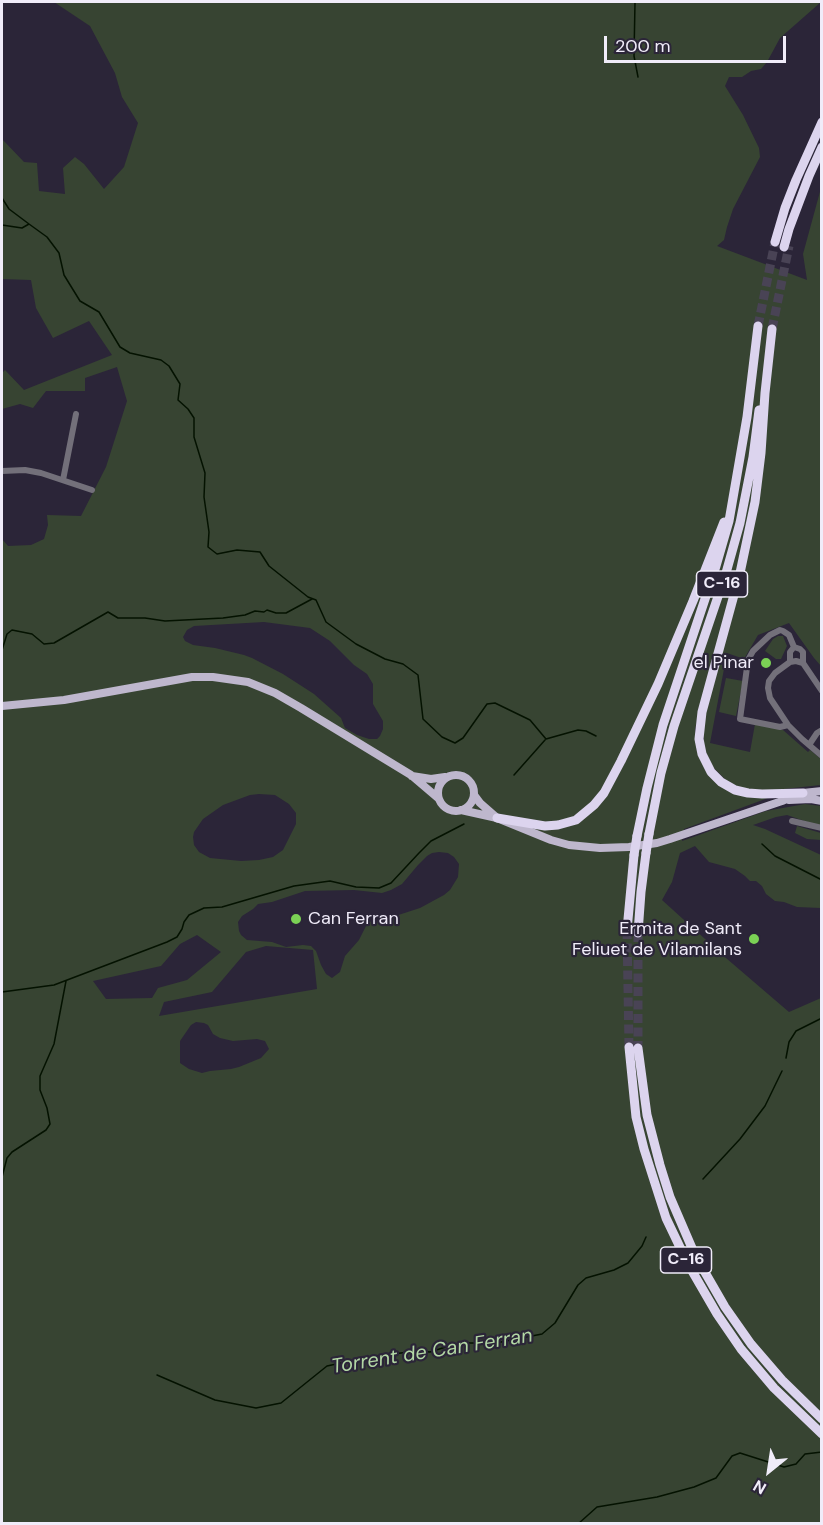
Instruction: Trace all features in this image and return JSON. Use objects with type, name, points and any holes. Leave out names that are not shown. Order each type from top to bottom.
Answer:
[{"type":"highway","points":[[822,122],[790,194],[783,245],[822,147]]},
{"type":"highway","points":[[766,328],[760,462],[748,537],[702,712],[699,739],[704,760],[711,772],[721,782],[735,790],[762,794],[803,793]]},
{"type":"highway","name":"C-16","points":[[627,930],[634,855],[647,788],[660,733],[729,521],[766,328]]},
{"type":"highway","name":"C-16","points":[[638,933],[649,834],[669,741],[726,573],[740,523],[753,457],[766,328]]},
{"type":"highway","points":[[497,818],[545,826],[558,825],[576,820],[594,806],[604,793],[658,684],[731,506]]},
{"type":"highway","name":"C-16","points":[[822,1419],[782,1380],[751,1344],[725,1307],[695,1255],[670,1197],[660,1165],[634,1047],[636,1116],[644,1149],[663,1210],[688,1264],[717,1314],[741,1349],[774,1388],[822,1434]]},
{"type":"main road","points":[[2,706],[81,698],[192,677],[232,679],[258,685],[275,693],[411,776],[438,798],[446,809],[497,818],[569,845],[600,848],[657,843],[803,793],[822,791]]},
{"type":"main road","points":[[411,776],[431,779],[457,774],[465,777],[472,784],[474,795],[480,803],[497,818]]},
{"type":"main road","points":[[438,798],[438,787],[446,777]]},
{"type":"main road","points":[[461,810],[470,805],[474,795]]},
{"type":"main road","points":[[782,801],[811,799],[822,801]]},
{"type":"street","points":[[63,480],[76,414]]},
{"type":"street","points":[[2,471],[24,470],[41,473],[92,490]]},
{"type":"street","points":[[788,725],[780,727],[740,718],[748,660],[753,651],[774,632],[783,631],[789,635],[794,647],[803,652],[803,663],[822,691]]},
{"type":"street","points":[[790,662],[790,652],[794,647]]},
{"type":"street","points":[[803,663],[790,662],[772,675],[768,688],[770,699],[788,725],[822,756]]},
{"type":"street","points":[[809,745],[822,729]]},
{"type":"street","points":[[792,821],[822,828]]},
{"type":"green space","points":[[54,2],[821,2],[780,38],[761,69],[751,71],[742,77],[729,77],[725,86],[743,115],[759,148],[760,157],[733,209],[724,240],[717,246],[807,280],[803,254],[821,188],[821,666],[789,623],[758,635],[744,659],[727,653],[710,743],[750,752],[755,724],[783,730],[808,752],[810,750],[821,759],[821,785],[765,791],[741,788],[727,781],[712,766],[704,748],[703,721],[721,658],[711,669],[703,696],[695,729],[697,752],[712,776],[724,787],[740,794],[768,796],[768,798],[684,829],[682,841],[766,811],[805,804],[821,806],[821,825],[787,815],[753,825],[821,855],[821,908],[797,907],[775,901],[756,881],[750,881],[735,869],[709,862],[695,846],[680,853],[672,882],[662,900],[789,1012],[821,998],[821,1523],[2,1523],[2,539],[8,546],[31,545],[44,539],[48,525],[47,515],[81,516],[106,467],[127,401],[117,367],[85,378],[85,391],[46,391],[33,408],[20,404],[2,409],[2,373],[5,370],[24,390],[112,355],[89,321],[53,338],[36,308],[31,280],[2,279],[2,139],[24,162],[37,163],[39,191],[65,194],[63,168],[75,157],[84,164],[104,189],[124,167],[138,123],[122,97],[115,73],[90,26]],"holes":[[[264,622],[310,628],[330,641],[354,665],[367,674],[373,684],[373,704],[383,721],[380,736],[377,739],[369,739],[345,728],[341,718],[314,694],[252,658],[215,648],[193,645],[185,641],[183,637],[187,630],[194,626]],[[250,795],[275,795],[289,804],[296,813],[296,824],[283,850],[273,857],[241,861],[210,858],[199,852],[194,845],[194,832],[203,819],[223,805]],[[432,853],[448,853],[459,864],[458,877],[450,890],[420,908],[368,922],[359,940],[345,956],[340,972],[332,978],[326,974],[316,951],[311,946],[286,947],[272,942],[247,940],[239,931],[238,922],[242,916],[258,904],[272,902],[305,891],[354,890],[382,893],[391,890],[402,884]],[[197,935],[221,952],[187,980],[158,988],[152,998],[106,999],[93,981],[161,966],[180,944]],[[266,946],[313,950],[317,989],[159,1016],[164,1002],[212,992],[246,952]],[[196,1022],[208,1025],[213,1034],[220,1038],[233,1041],[257,1039],[265,1041],[269,1049],[261,1058],[239,1067],[202,1073],[180,1063],[180,1041],[191,1025]]]},
{"type":"green space","points":[[783,636],[787,646],[781,659],[776,659],[765,651],[773,639]]},
{"type":"green space","points":[[726,678],[743,681],[736,716],[719,712]]},
{"type":"green space","points":[[797,826],[821,833],[821,840],[807,839],[795,833]]},
{"type":"waterway","points":[[635,2],[634,56],[638,77]]},
{"type":"waterway","points":[[2,198],[9,209],[29,224]]},
{"type":"waterway","name":"Torrent de Can Ferran","points":[[2,225],[22,228],[29,224],[47,237],[59,253],[64,275],[80,301],[99,312],[120,347],[130,353],[161,360],[169,366],[180,384],[178,400],[194,418],[194,437],[205,473],[204,497],[209,532],[208,547],[217,554],[237,550],[260,552],[269,566],[308,597],[316,600],[326,622],[356,644],[385,659],[403,664],[418,675],[423,719],[442,737],[455,743],[463,738],[487,704],[495,703],[530,720],[546,739],[578,730],[596,736]]},
{"type":"waterway","points":[[2,650],[7,634],[12,630],[32,634],[44,644],[54,643],[108,612],[118,618],[165,621],[223,618],[267,610],[286,613],[312,599]]},
{"type":"waterway","points":[[514,775],[545,740]]},
{"type":"waterway","name":"Torrent de Can Ferran","points":[[2,992],[54,985],[167,942],[177,937],[189,915],[204,908],[222,907],[294,886],[330,881],[356,887],[379,888],[391,883],[431,841],[464,824]]},
{"type":"waterway","name":"Torrent de Can Ferran","points":[[762,844],[775,856],[822,880]]},
{"type":"waterway","points":[[2,1177],[7,1158],[12,1152],[46,1130],[50,1124],[40,1090],[40,1076],[54,1044],[66,981]]},
{"type":"waterway","name":"Torrent de Can Ferran","points":[[786,1058],[789,1042],[796,1031],[822,1018]]},
{"type":"waterway","name":"Torrent de Can Ferran","points":[[703,1179],[740,1139],[765,1106],[782,1071]]},
{"type":"waterway","name":"Torrent de Can Ferran","points":[[157,1375],[215,1400],[256,1408],[281,1403],[327,1366],[369,1357],[417,1351],[430,1352],[452,1345],[496,1343],[542,1334],[555,1323],[578,1285],[586,1278],[614,1270],[628,1263],[642,1246],[646,1237]]},
{"type":"waterway","points":[[578,1524],[597,1507],[657,1497],[694,1487],[716,1478],[732,1456],[740,1453],[784,1467],[796,1464],[805,1454],[822,1452]]},
{"type":"tunnel","points":[[758,326],[775,242]]},
{"type":"tunnel","points":[[772,329],[789,246]]},
{"type":"tunnel","points":[[627,930],[629,1047]]},
{"type":"tunnel","points":[[638,933],[638,1048]]},
{"type":"place","name":"el Pinar","points":[[766,663]]},
{"type":"place","name":"Can Ferran","points":[[296,919]]},
{"type":"place","name":"Ermita de Sant Feliuet de Vilamilans","points":[[754,939]]}]
